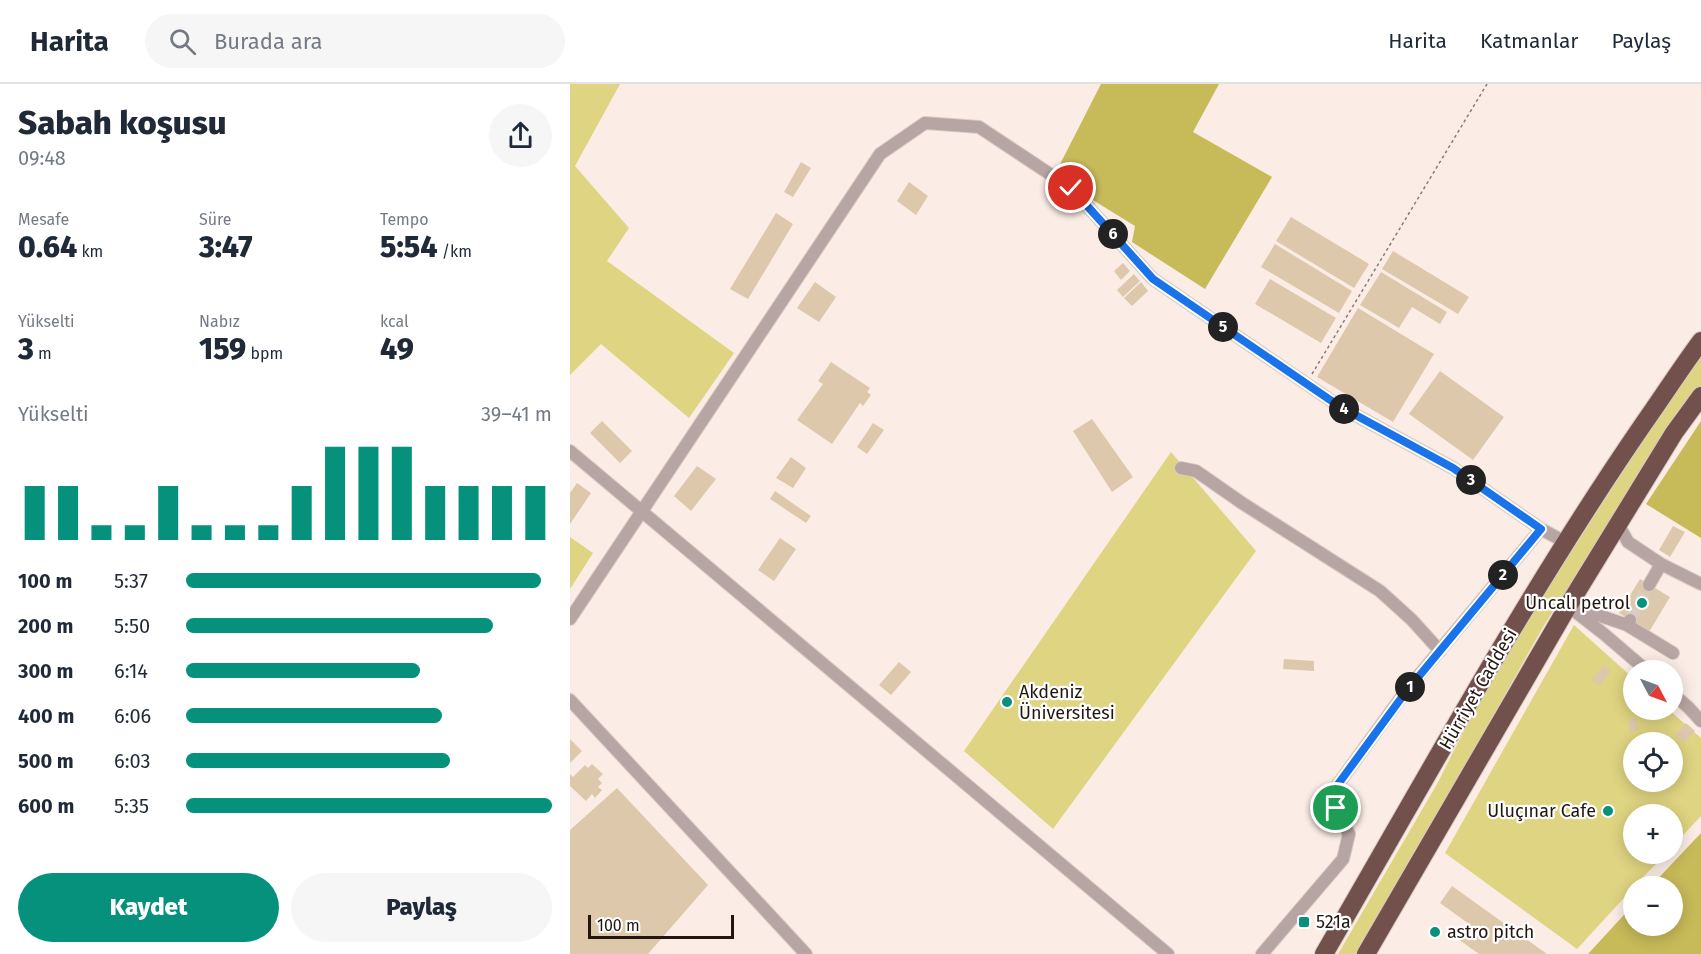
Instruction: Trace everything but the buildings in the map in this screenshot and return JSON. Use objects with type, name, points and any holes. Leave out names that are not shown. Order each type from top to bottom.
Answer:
[{"type":"highway","name":"Hürriyet Caddesi","points":[[1324,954],[1565,542],[1597,491],[1701,341]]},
{"type":"highway","name":"Hürriyet Caddesi","points":[[1366,954],[1568,606],[1674,433],[1701,396]]},
{"type":"street","points":[[570,619],[880,154],[925,123],[979,127],[1071,188],[1153,279],[1339,406],[1453,468],[1541,529],[1565,542]]},
{"type":"street","points":[[570,451],[1168,954]]},
{"type":"street","points":[[1181,468],[1196,471],[1380,591],[1412,620],[1440,651]]},
{"type":"street","points":[[1618,524],[1628,542],[1661,564],[1701,584]]},
{"type":"street","points":[[1262,954],[1343,859],[1349,834],[1336,808],[1336,787],[1405,693],[1541,529]]},
{"type":"street","points":[[1649,585],[1661,564]]},
{"type":"street","points":[[1568,606],[1628,622],[1672,654]]},
{"type":"street","points":[[1568,606],[1634,660]]},
{"type":"street","points":[[570,700],[806,954]]},
{"type":"street","points":[[1683,702],[1701,721]]},
{"type":"path","points":[[1306,384],[1487,84]]},
{"type":"shaded area","points":[[570,84],[620,84],[575,166],[629,228],[607,261],[734,353],[689,418],[601,344],[570,375]]},
{"type":"shaded area","points":[[1101,84],[1219,84],[1193,132],[1272,177],[1205,289],[1132,242],[1135,226],[1054,176]]},
{"type":"shaded area","points":[[1701,356],[1701,386],[1657,448],[1543,627],[1357,954],[1338,954],[1437,784],[1481,697],[1531,614],[1664,408]]},
{"type":"shaded area","points":[[1701,421],[1701,538],[1646,504]]},
{"type":"shaded area","points":[[1171,452],[1256,551],[1053,829],[964,751]]},
{"type":"shaded area","points":[[570,537],[593,553],[570,589]]},
{"type":"shaded area","points":[[1574,625],[1623,669],[1623,720],[1680,720],[1701,738],[1701,816],[1683,835],[1683,804],[1623,804],[1623,864],[1656,864],[1644,876],[1623,876],[1623,899],[1577,949],[1445,853]]},
{"type":"shaded area","points":[[1701,833],[1701,954],[1588,954],[1623,916],[1623,936],[1683,936],[1683,876],[1660,876],[1672,864],[1683,864],[1683,852]]},
{"type":"tunnel","points":[[1630,620],[1649,585]]},
{"type":"place","name":"Uncalı petrol","points":[[1642,603]]},
{"type":"place","name":"Akdeniz Üniversitesi","points":[[1007,702]]},
{"type":"place","name":"Uluçınar Cafe","points":[[1608,811]]},
{"type":"place","name":"521a","points":[[1304,922]]},
{"type":"place","name":"astro pitch","points":[[1435,932]]},
{"type":"route","points":[[1071,188],[1153,279],[1339,406],[1453,468],[1541,529],[1405,693],[1336,787],[1336,808]]}]
